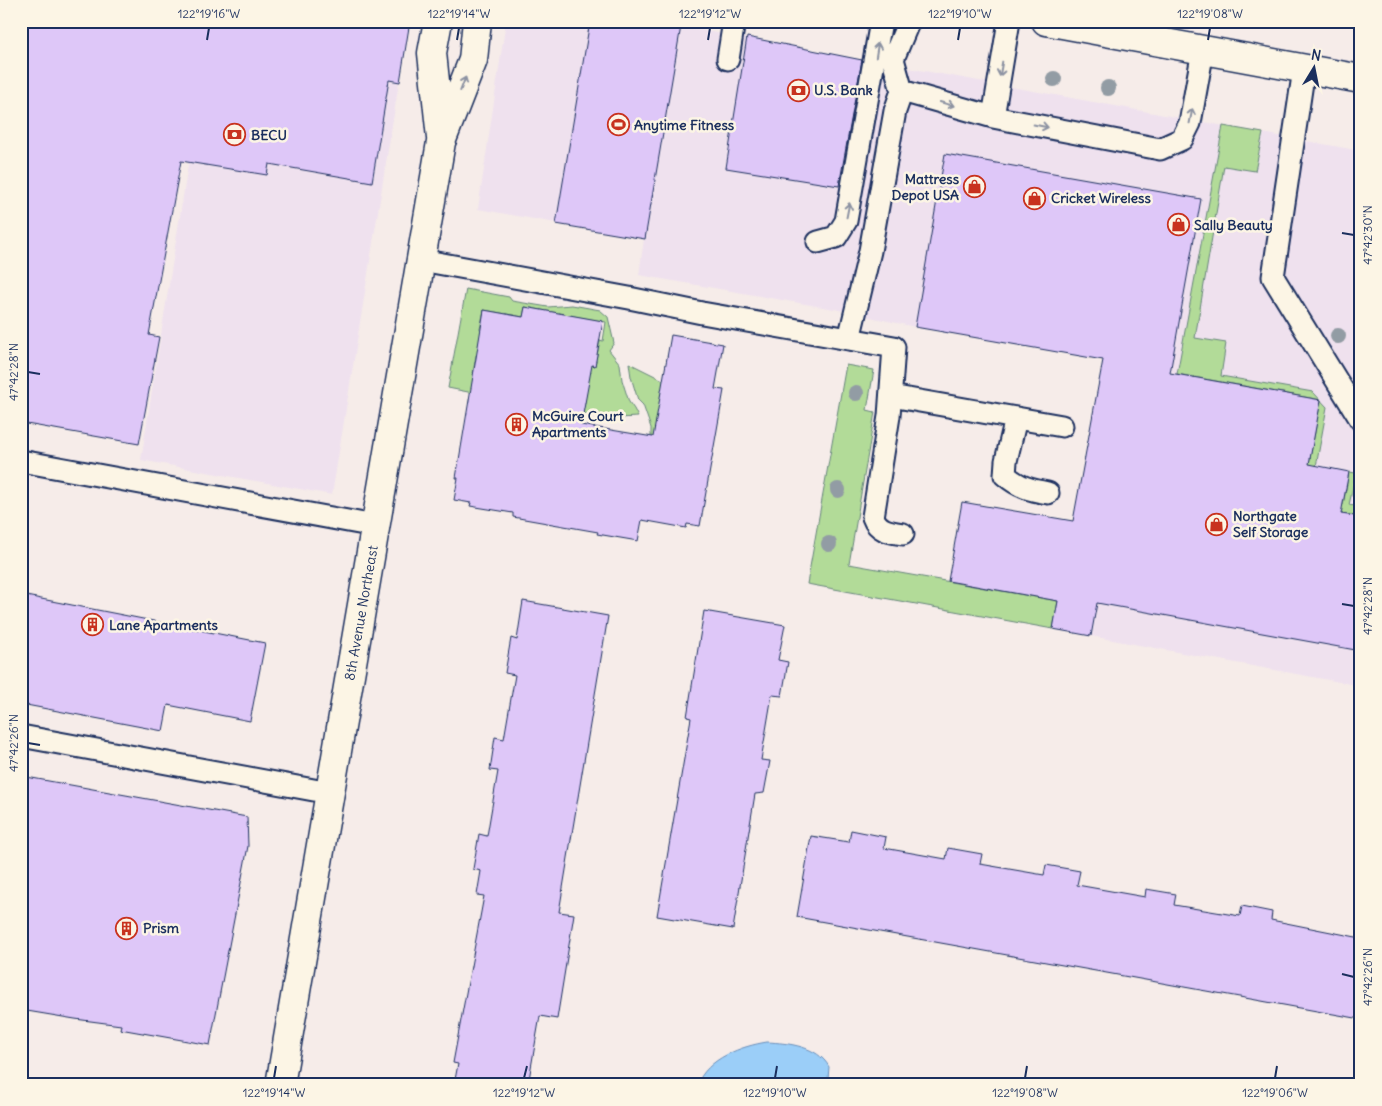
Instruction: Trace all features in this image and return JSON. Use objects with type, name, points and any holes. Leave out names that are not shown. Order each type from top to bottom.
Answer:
[{"type":"street","name":"8th Avenue Northeast","points":[[438,21],[432,53],[441,142]]},
{"type":"street","name":"8th Avenue Northeast","points":[[280,1085],[441,142],[472,60],[477,21]]},
{"type":"street","points":[[1054,22],[1361,79]]},
{"type":"lane","points":[[728,59],[734,21]]},
{"type":"lane","points":[[818,242],[836,237],[846,221],[882,21]]},
{"type":"lane","points":[[849,339],[870,251],[895,111],[902,91],[893,59],[910,21]]},
{"type":"lane","points":[[993,118],[1009,21]]},
{"type":"lane","points":[[902,91],[993,118],[1160,149],[1182,139],[1190,123],[1203,50]]},
{"type":"lane","points":[[1304,69],[1273,277],[1361,420]]},
{"type":"lane","points":[[421,260],[894,347],[889,416],[872,510],[875,523],[880,528],[903,534]]},
{"type":"lane","points":[[891,396],[1062,426]]},
{"type":"lane","points":[[1016,418],[1005,475],[1015,484],[1030,490],[1048,493]]},
{"type":"lane","points":[[21,461],[376,526]]},
{"type":"lane","points":[[21,736],[330,793]]},
{"type":"shaded area","points":[[211,21],[409,21],[332,495],[141,460]]},
{"type":"shaded area","points":[[506,21],[652,21],[1361,151],[1361,686],[1053,629],[1103,360],[915,327],[834,309],[639,275],[644,239],[478,209]]},
{"type":"green space","points":[[1223,126],[1263,133],[1255,171],[1224,166],[1195,338],[1226,343],[1221,376],[1313,392],[1320,400],[1177,374]]},
{"type":"green space","points":[[466,289],[509,297],[512,301],[548,307],[572,305],[600,310],[608,317],[614,343],[609,350],[620,364],[622,380],[629,402],[638,417],[618,418],[572,412],[588,364],[595,365],[600,340],[603,341],[606,322],[525,307],[523,317],[484,310],[480,329],[484,330],[479,355],[476,355],[473,374],[476,375],[473,393],[448,388]]},
{"type":"green space","points":[[629,363],[663,380],[704,438],[651,440],[651,428],[643,405],[638,400]]},
{"type":"green space","points":[[846,365],[874,370],[867,410],[875,412],[849,564],[1058,601],[1053,629],[807,584]]},
{"type":"green space","points":[[1321,400],[1327,407],[1310,499],[1343,505],[1349,472],[1356,473],[1349,505],[1361,507],[1361,517],[1301,506]]},
{"type":"green space","points":[[983,1078],[1021,1085],[982,1085]]},
{"type":"water","points":[[767,1042],[802,1047],[818,1054],[829,1067],[828,1079],[825,1084],[697,1085],[709,1067],[726,1055]]},
{"type":"building","points":[[21,21],[410,21],[400,82],[389,80],[372,182],[269,164],[267,175],[181,161],[149,335],[159,337],[139,444],[21,423]]},
{"type":"building","points":[[590,21],[652,21],[681,26],[645,239],[556,224]]},
{"type":"building","name":"U.S. Bank","points":[[747,37],[862,60],[839,186],[726,168]]},
{"type":"building","points":[[945,154],[1201,199],[1170,373],[1321,400],[1309,464],[1349,472],[1341,514],[1361,517],[1361,651],[1097,603],[1091,636],[1053,629],[1058,601],[948,581],[962,502],[1073,521],[1103,360],[915,327]]},
{"type":"building","name":"McGuire Court Apartments","points":[[525,307],[603,321],[595,366],[592,365],[581,425],[653,437],[671,335],[723,344],[715,389],[724,390],[700,526],[687,524],[686,528],[642,520],[638,541],[513,517],[513,513],[470,506],[471,503],[454,500],[484,310],[523,317]]},
{"type":"building","name":"Lane Apartments","points":[[21,595],[265,643],[250,721],[168,705],[163,731],[21,704]]},
{"type":"building","points":[[523,601],[608,616],[559,912],[574,914],[557,1019],[540,1016],[528,1085],[454,1085],[458,1064],[453,1063],[484,896],[477,895],[481,871],[473,869],[479,834],[487,836],[498,771],[490,770],[495,737],[504,739],[515,675],[505,673],[511,638],[517,640]]},
{"type":"building","points":[[704,611],[785,625],[778,660],[788,662],[782,696],[772,695],[761,760],[770,761],[764,793],[755,794],[733,929],[657,916],[691,718],[687,717]]},
{"type":"building","name":"Prism","points":[[21,776],[247,817],[248,846],[210,1045],[120,1029],[121,1025],[21,1010]]},
{"type":"building","points":[[851,830],[886,837],[884,848],[946,859],[948,848],[982,854],[980,864],[1044,875],[1046,865],[1080,871],[1077,885],[1145,897],[1146,889],[1176,894],[1174,905],[1240,916],[1242,906],[1272,912],[1271,920],[1361,938],[1361,1019],[797,917],[811,836],[849,842]]},
{"type":"place","name":"U.S. Bank","points":[[798,90]]},
{"type":"place","name":"Anytime Fitness","points":[[618,125]]},
{"type":"place","name":"BECU","points":[[235,135]]},
{"type":"place","name":"Mattress Depot USA","points":[[975,187]]},
{"type":"place","name":"Cricket Wireless","points":[[1035,198]]},
{"type":"place","name":"Sally Beauty","points":[[1178,225]]},
{"type":"place","name":"McGuire Court Apartments","points":[[516,424]]},
{"type":"place","name":"Northgate Self Storage","points":[[1217,524]]},
{"type":"place","name":"Lane Apartments","points":[[93,625]]},
{"type":"place","name":"Prism","points":[[127,928]]}]
